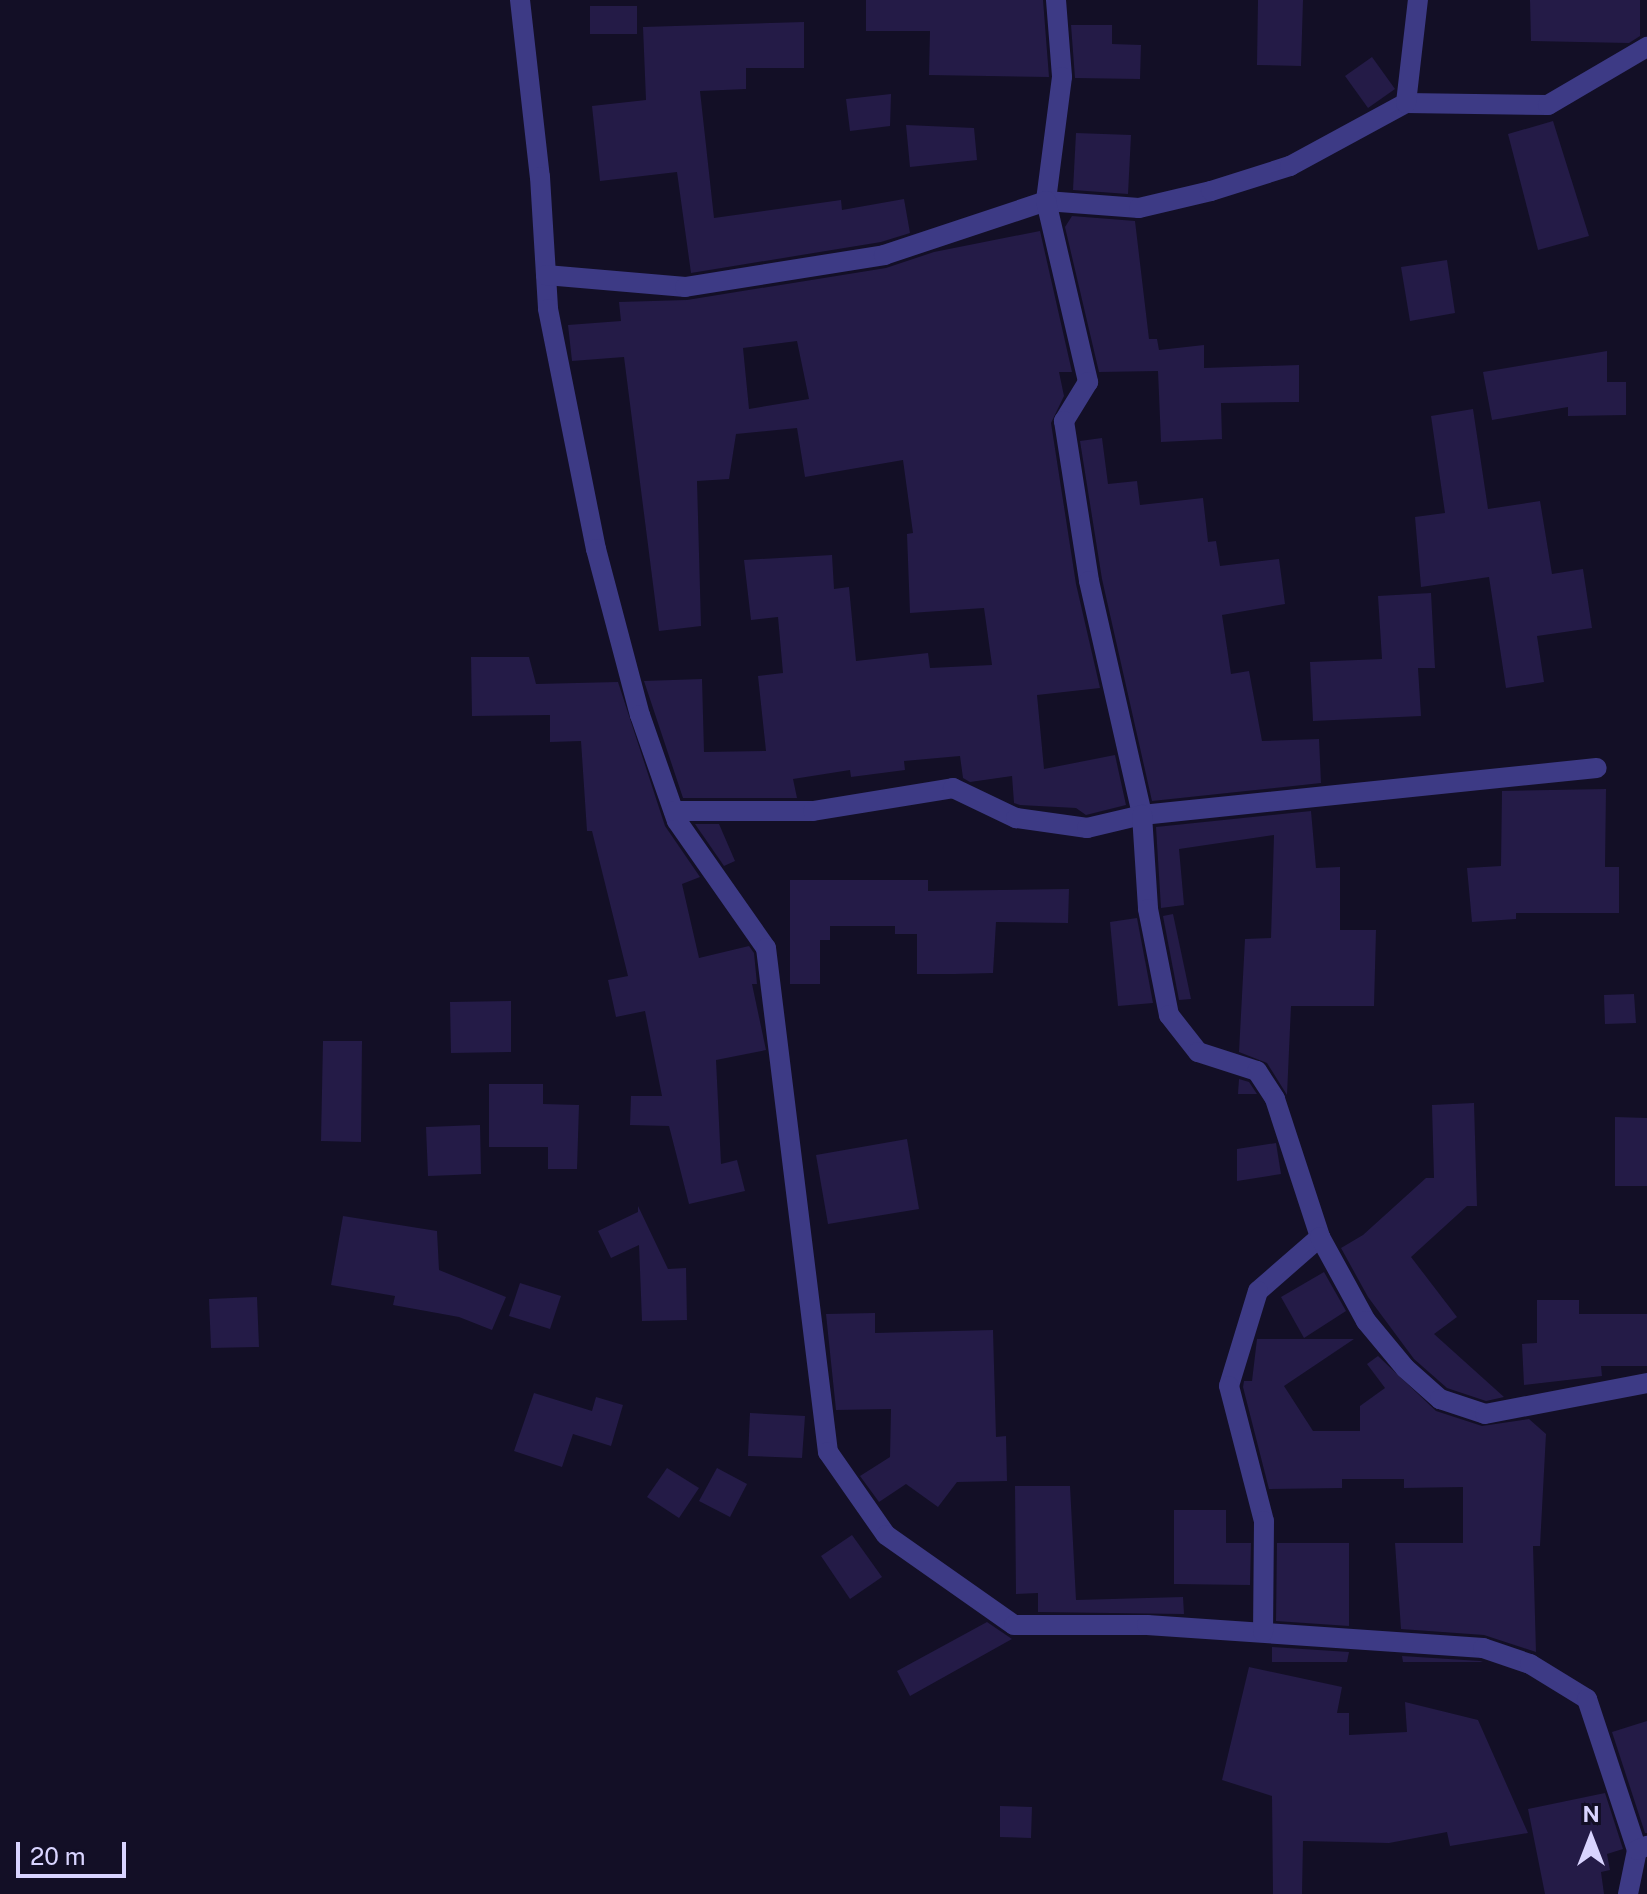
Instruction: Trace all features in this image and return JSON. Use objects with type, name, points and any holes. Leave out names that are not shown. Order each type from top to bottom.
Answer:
[{"type":"street","points":[[520,0],[546,275],[596,549],[640,715],[674,811],[766,948],[828,1452],[886,1535],[1014,1625],[1263,1632],[1483,1648],[1530,1664],[1587,1699],[1642,1848],[1628,1894]]},
{"type":"street","points":[[1056,0],[1062,77],[1046,201],[1088,382],[1064,421],[1089,581],[1142,815],[1148,909],[1169,1015],[1198,1052],[1257,1071],[1275,1099],[1320,1237],[1366,1321],[1405,1368],[1440,1399],[1485,1414],[1647,1383]]},
{"type":"street","points":[[1406,103],[1418,0]]},
{"type":"street","points":[[546,275],[685,287],[884,255],[1046,201],[1139,208],[1211,191],[1290,166],[1406,103],[1548,105],[1647,47]]},
{"type":"street","points":[[674,811],[813,811],[953,788],[1016,818],[1087,828],[1142,815],[1597,768]]},
{"type":"street","points":[[1263,1632],[1264,1521],[1229,1386],[1258,1291],[1320,1237]]},
{"type":"building","points":[[866,0],[1043,0],[1049,77],[929,75],[930,31],[866,31]]},
{"type":"building","points":[[1258,0],[1303,0],[1301,66],[1257,65]]},
{"type":"building","points":[[1530,0],[1640,0],[1640,36],[1629,43],[1531,41]]},
{"type":"building","points":[[590,6],[637,6],[637,34],[590,34]]},
{"type":"building","points":[[804,22],[804,68],[746,68],[746,89],[700,91],[714,218],[841,200],[842,210],[904,199],[910,233],[881,242],[691,273],[677,172],[600,181],[592,106],[646,100],[643,27]]},
{"type":"building","points":[[1071,25],[1112,25],[1112,44],[1141,45],[1140,79],[1075,78]]},
{"type":"building","points":[[1372,57],[1395,89],[1368,108],[1345,76]]},
{"type":"building","points":[[891,94],[890,126],[850,131],[846,99]]},
{"type":"building","points":[[1553,121],[1589,236],[1538,250],[1508,134]]},
{"type":"building","points":[[906,125],[974,128],[977,160],[910,167]]},
{"type":"building","points":[[1076,133],[1131,135],[1128,194],[1073,190]]},
{"type":"building","points":[[1072,216],[1135,221],[1149,339],[1157,339],[1159,350],[1204,345],[1204,368],[1299,365],[1299,402],[1221,403],[1222,439],[1161,442],[1158,371],[1099,372],[1065,227]]},
{"type":"building","points":[[1040,231],[1072,372],[1059,372],[1064,396],[1051,423],[1076,584],[1100,688],[1037,695],[1044,769],[1115,755],[1126,805],[1086,815],[1076,808],[1020,805],[1014,803],[1012,776],[970,782],[963,778],[960,756],[904,761],[905,770],[851,777],[850,770],[793,779],[797,798],[683,798],[644,681],[702,679],[704,752],[766,751],[758,676],[783,673],[778,617],[751,620],[744,560],[832,555],[834,589],[849,587],[856,661],[928,653],[930,668],[992,665],[984,608],[910,613],[907,534],[913,533],[903,460],[805,477],[797,428],[736,434],[729,479],[697,481],[701,626],[659,631],[624,357],[572,361],[568,325],[621,321],[619,302],[687,300],[886,268],[934,252]],"holes":[[[797,341],[809,399],[749,409],[743,348]]]},
{"type":"building","points":[[1447,260],[1455,313],[1410,321],[1401,267]]},
{"type":"building","points":[[1607,351],[1607,382],[1626,382],[1626,415],[1568,416],[1568,407],[1492,420],[1483,372]]},
{"type":"building","points":[[1473,409],[1488,509],[1540,501],[1552,574],[1583,569],[1592,628],[1537,636],[1544,682],[1506,688],[1489,577],[1421,587],[1415,517],[1445,513],[1431,416]]},
{"type":"building","points":[[1102,438],[1108,484],[1137,481],[1140,505],[1203,498],[1208,542],[1216,541],[1220,566],[1279,559],[1285,604],[1222,615],[1231,674],[1249,671],[1262,741],[1319,739],[1321,783],[1152,801],[1102,579],[1080,441]]},
{"type":"building","points":[[1431,593],[1435,668],[1418,668],[1421,716],[1313,721],[1310,662],[1382,659],[1378,596]]},
{"type":"building","points":[[471,657],[529,657],[536,684],[618,682],[665,826],[700,877],[682,884],[699,958],[749,946],[754,953],[757,984],[752,984],[766,1050],[716,1060],[721,1164],[737,1160],[745,1191],[689,1204],[669,1126],[630,1125],[631,1096],[662,1096],[645,1011],[616,1017],[608,980],[628,976],[592,831],[587,831],[581,741],[550,742],[550,715],[472,716]]},
{"type":"building","points":[[1606,789],[1605,867],[1619,867],[1619,913],[1516,913],[1516,919],[1472,922],[1467,868],[1501,866],[1502,791]]},
{"type":"building","points":[[1311,811],[1316,868],[1340,867],[1340,930],[1376,930],[1374,1006],[1291,1006],[1287,1095],[1267,1063],[1239,1052],[1245,939],[1271,938],[1274,835],[1179,849],[1184,905],[1161,908],[1156,827]]},
{"type":"building","points":[[695,824],[719,824],[735,861],[724,866]]},
{"type":"building","points":[[790,880],[928,880],[928,891],[1069,889],[1068,923],[996,922],[993,973],[955,974],[917,974],[917,934],[895,934],[895,926],[830,926],[830,940],[820,940],[820,984],[790,984]]},
{"type":"building","points":[[1173,914],[1191,999],[1179,1000],[1163,916]]},
{"type":"building","points":[[1137,918],[1153,1003],[1118,1006],[1110,922]]},
{"type":"building","points":[[1634,994],[1636,1023],[1605,1024],[1604,995]]},
{"type":"building","points":[[511,1001],[511,1052],[451,1053],[450,1002]]},
{"type":"building","points":[[323,1041],[362,1041],[361,1142],[321,1141]]},
{"type":"building","points":[[1239,1079],[1249,1082],[1257,1094],[1238,1094]]},
{"type":"building","points":[[489,1084],[543,1084],[543,1104],[579,1105],[577,1169],[548,1169],[548,1147],[489,1147]]},
{"type":"building","points":[[1474,1103],[1477,1206],[1467,1206],[1411,1257],[1457,1317],[1434,1334],[1504,1397],[1486,1401],[1447,1388],[1414,1359],[1368,1297],[1341,1248],[1363,1235],[1426,1178],[1434,1178],[1432,1105]]},
{"type":"building","points":[[1615,1117],[1647,1118],[1647,1186],[1615,1186]]},
{"type":"building","points":[[480,1125],[481,1174],[428,1176],[426,1127]]},
{"type":"building","points":[[907,1139],[919,1209],[828,1224],[816,1155]]},
{"type":"building","points":[[1276,1143],[1281,1174],[1237,1181],[1237,1149]]},
{"type":"building","points":[[638,1206],[668,1269],[686,1268],[687,1320],[642,1321],[639,1245],[611,1258],[598,1231],[638,1212]]},
{"type":"building","points":[[343,1216],[437,1231],[439,1270],[506,1297],[492,1330],[459,1317],[393,1305],[395,1296],[331,1285]]},
{"type":"building","points":[[1324,1272],[1346,1311],[1304,1338],[1281,1297]]},
{"type":"building","points":[[520,1283],[561,1296],[550,1329],[509,1316]]},
{"type":"building","points":[[257,1297],[259,1347],[211,1348],[209,1299]]},
{"type":"building","points":[[1537,1300],[1579,1300],[1579,1314],[1647,1314],[1647,1366],[1601,1366],[1602,1376],[1524,1385],[1522,1344],[1537,1343]]},
{"type":"building","points":[[875,1313],[875,1333],[993,1330],[996,1437],[1006,1436],[1007,1481],[957,1482],[938,1507],[906,1484],[879,1502],[860,1476],[890,1457],[891,1409],[836,1410],[826,1314]]},
{"type":"building","points":[[1257,1339],[1354,1339],[1284,1386],[1313,1431],[1360,1431],[1360,1406],[1385,1388],[1367,1364],[1378,1356],[1436,1411],[1482,1426],[1529,1419],[1546,1434],[1540,1546],[1533,1546],[1536,1652],[1484,1635],[1401,1629],[1395,1543],[1463,1543],[1463,1487],[1404,1488],[1404,1479],[1342,1479],[1342,1488],[1269,1489],[1243,1387],[1244,1381],[1252,1381]]},
{"type":"building","points":[[534,1393],[592,1411],[596,1397],[623,1405],[611,1446],[573,1434],[562,1467],[514,1451]]},
{"type":"building","points":[[750,1413],[805,1416],[802,1458],[748,1456]]},
{"type":"building","points":[[667,1468],[699,1488],[679,1518],[647,1497]]},
{"type":"building","points":[[717,1468],[747,1484],[730,1517],[699,1501]]},
{"type":"building","points":[[1015,1486],[1070,1486],[1076,1600],[1183,1597],[1184,1614],[1038,1612],[1038,1593],[1016,1594]]},
{"type":"building","points":[[1174,1510],[1226,1510],[1226,1543],[1251,1543],[1250,1585],[1174,1584]]},
{"type":"building","points":[[852,1535],[882,1577],[850,1599],[821,1556]]},
{"type":"building","points":[[1277,1543],[1349,1543],[1349,1626],[1276,1621]]},
{"type":"building","points":[[987,1622],[1012,1639],[910,1696],[897,1671]]},
{"type":"building","points":[[1272,1647],[1349,1652],[1347,1662],[1272,1662]]},
{"type":"building","points":[[1402,1656],[1480,1661],[1483,1662],[1403,1662]]},
{"type":"building","points":[[1249,1667],[1342,1687],[1337,1713],[1349,1713],[1349,1735],[1407,1732],[1405,1702],[1478,1720],[1528,1833],[1450,1846],[1447,1832],[1389,1843],[1303,1841],[1302,1894],[1273,1894],[1272,1796],[1222,1780]]},
{"type":"building","points":[[1647,1721],[1647,1833],[1645,1833],[1612,1732]]},
{"type":"building","points":[[1605,1793],[1623,1849],[1607,1854],[1610,1870],[1601,1872],[1604,1894],[1545,1894],[1528,1809]]},
{"type":"building","points":[[1000,1806],[1032,1807],[1031,1838],[1000,1837]]}]
